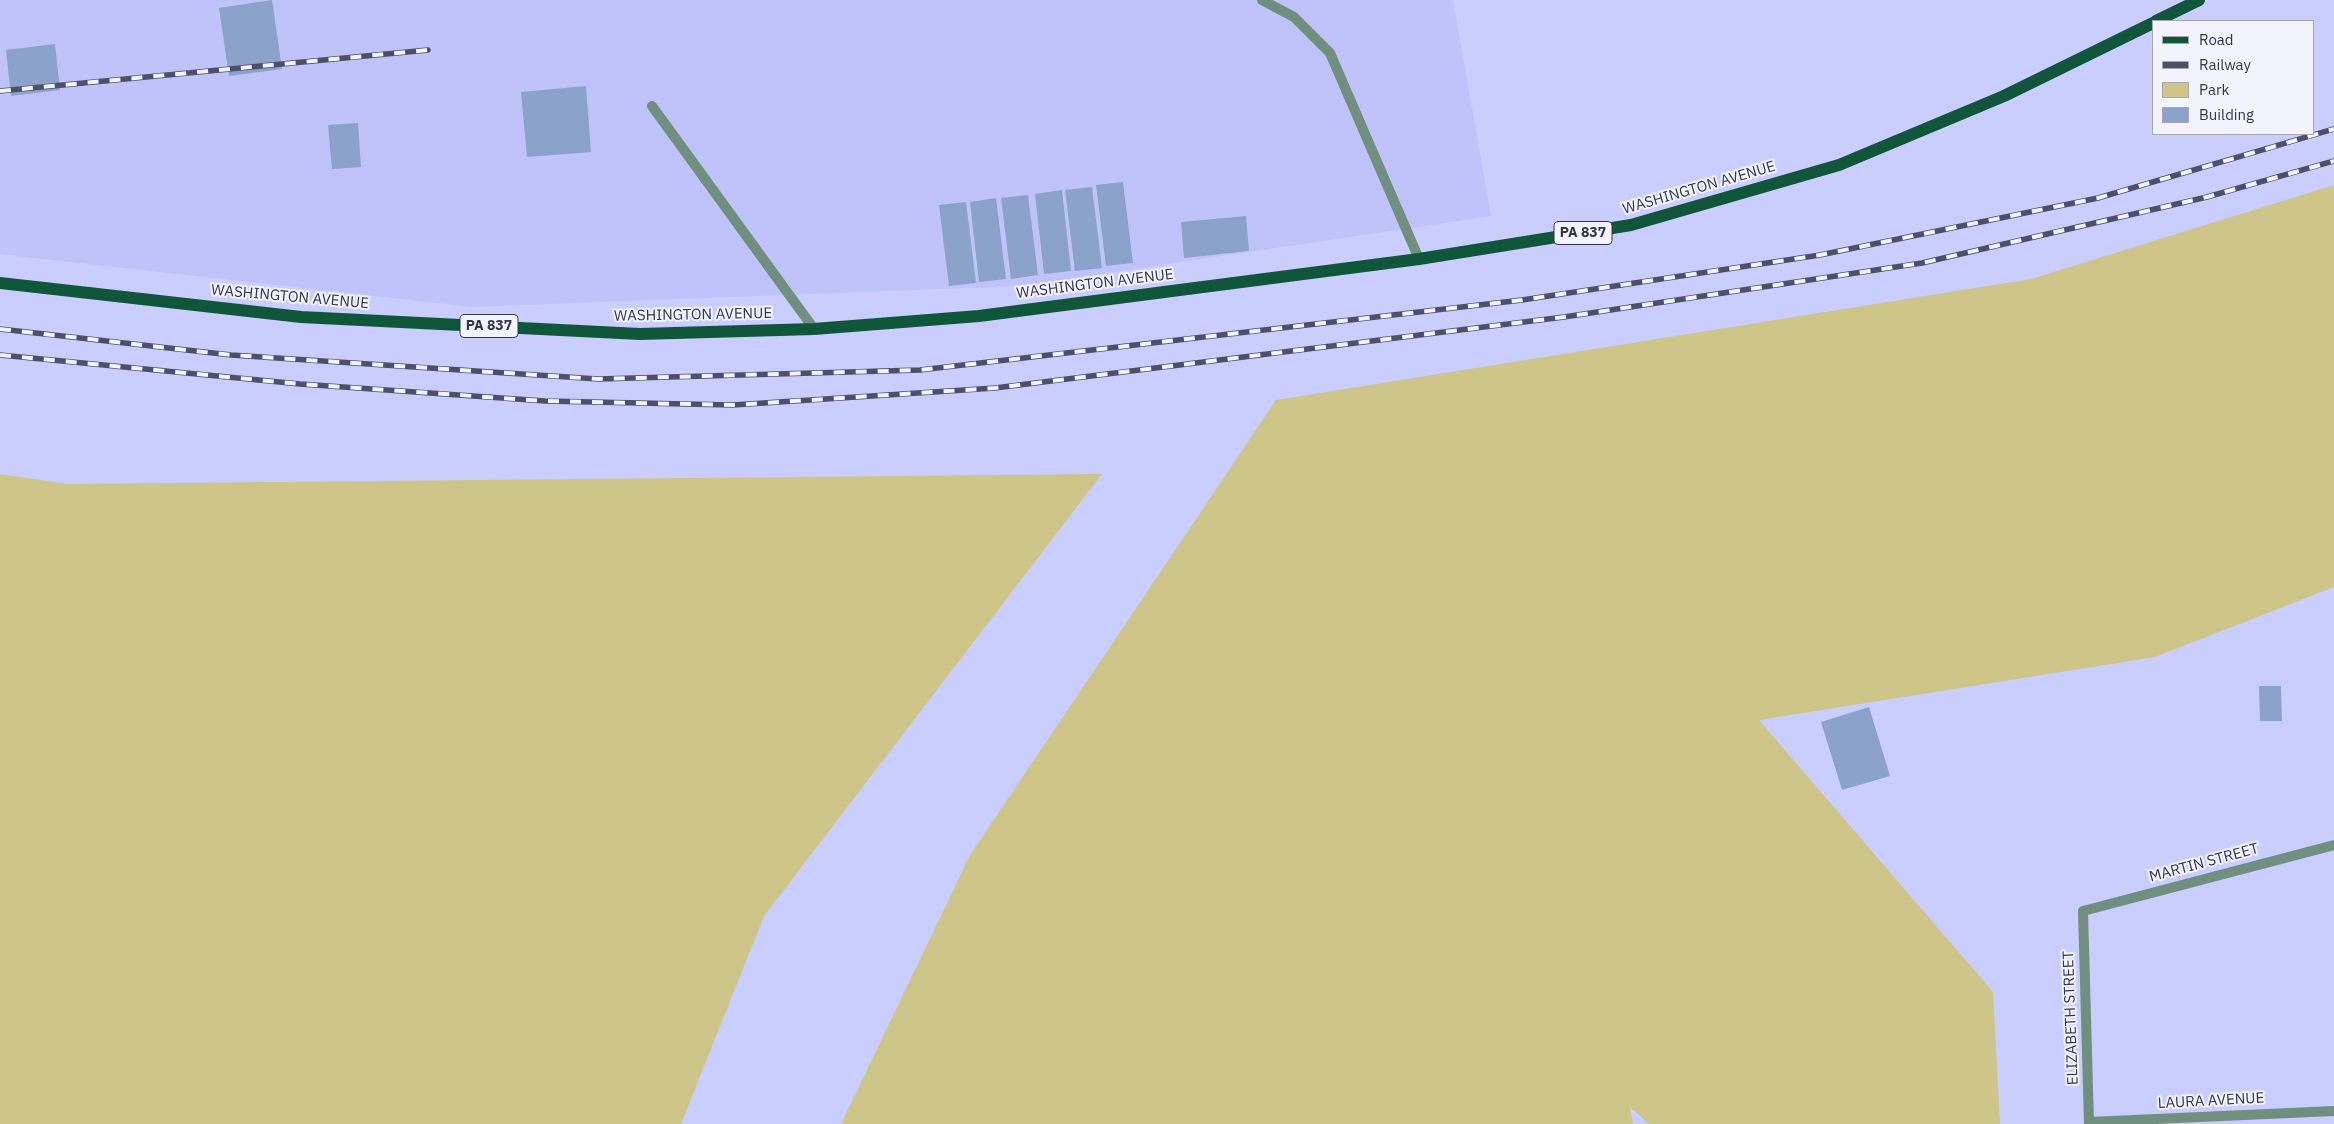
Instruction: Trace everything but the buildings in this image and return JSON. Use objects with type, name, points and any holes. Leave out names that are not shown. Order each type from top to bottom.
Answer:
[{"type":"main road","name":"WASHINGTON AVENUE","points":[[2158,20],[2199,0]]},
{"type":"main road","name":"WASHINGTON AVENUE","points":[[0,283],[301,317],[640,334],[814,329],[979,316],[1419,259],[1631,225],[1839,165],[2004,96],[2152,23]]},
{"type":"street","points":[[1262,0],[1294,17],[1330,54],[1419,259]]},
{"type":"street","points":[[652,106],[814,329]]},
{"type":"street","name":"MARTIN STREET","points":[[2083,911],[2334,845]]},
{"type":"street","name":"ELIZABETH STREET","points":[[2083,911],[2089,1123]]},
{"type":"street","name":"LAURA AVENUE","points":[[2089,1123],[2334,1111]]},
{"type":"shaded area","points":[[0,0],[1453,0],[1491,216],[1020,286],[472,307],[0,254]]},
{"type":"green space","points":[[2334,185],[2334,587],[2155,657],[1759,720],[1993,992],[2000,1124],[1649,1124],[1630,1107],[1633,1124],[841,1124],[970,855],[1276,400],[2031,279]]},
{"type":"green space","points":[[0,474],[67,484],[1102,474],[764,916],[681,1124],[0,1124]]},
{"type":"railway","points":[[0,91],[428,50]]},
{"type":"railway","points":[[2314,135],[2334,129]]},
{"type":"railway","points":[[0,329],[231,355],[598,379],[920,370],[1522,300],[1820,255],[2098,198],[2313,135]]},
{"type":"railway","points":[[0,355],[300,384],[545,401],[733,405],[995,388],[1564,317],[1922,263],[2207,197],[2334,161]]}]
